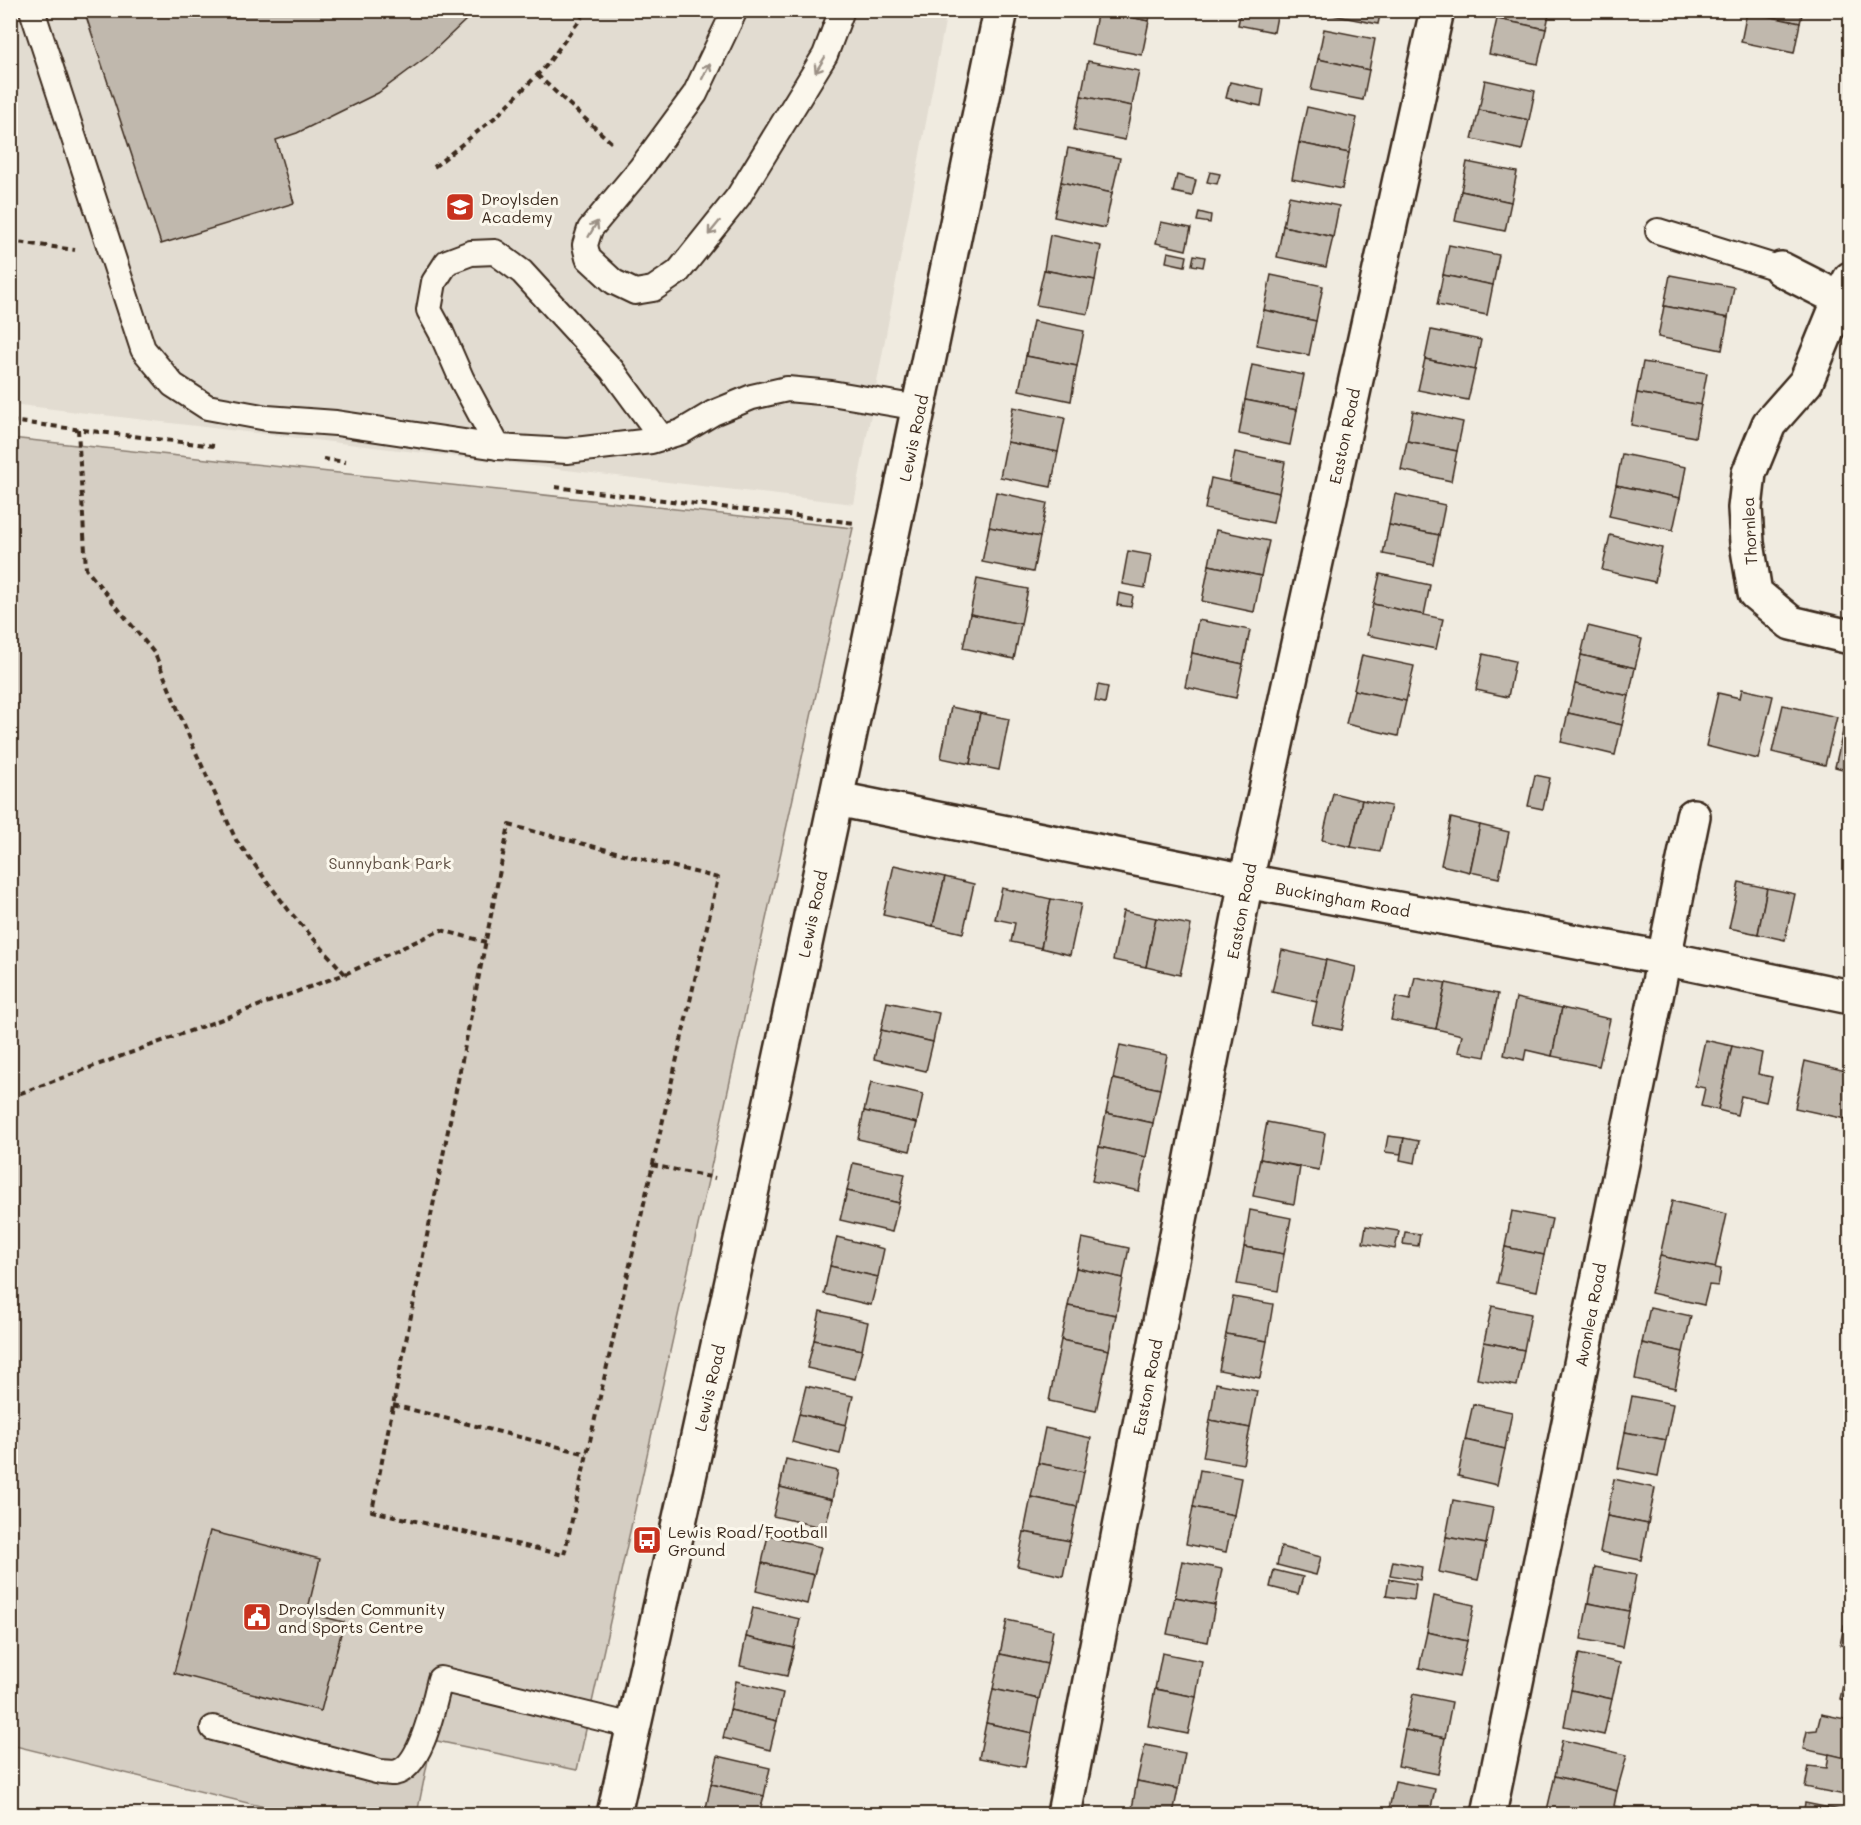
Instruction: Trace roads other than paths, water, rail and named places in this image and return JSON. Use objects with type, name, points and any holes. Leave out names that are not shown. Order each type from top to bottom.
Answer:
[{"type":"street","name":"Lewis Road","points":[[614,1815],[754,1186],[1001,10]]},
{"type":"street","name":"Easton Road","points":[[1064,1815],[1246,881],[1437,10]]},
{"type":"street","points":[[1781,269],[1845,289]]},
{"type":"street","name":"Thornlea","points":[[1845,289],[1806,382],[1769,424],[1749,473],[1745,508],[1747,543],[1755,592],[1791,623],[1851,638]]},
{"type":"street","name":"Buckingham Road","points":[[837,798],[1246,881],[1663,957],[1851,997]]},
{"type":"street","name":"Avonlea Road","points":[[1489,1815],[1693,816]]},
{"type":"lane","points":[[32,10],[143,349],[173,385],[207,407],[267,418],[347,425],[498,447],[567,451],[662,438],[681,432],[713,413],[752,397],[787,389],[831,393],[919,408]]},
{"type":"lane","points":[[735,10],[695,94],[640,169],[590,229],[585,245],[588,258],[614,282],[634,292],[653,289],[678,272],[738,197],[825,55],[842,10]]},
{"type":"lane","points":[[1658,231],[1781,269]]},
{"type":"lane","points":[[498,447],[462,380],[429,310],[434,282],[447,262],[471,253],[495,252],[522,272],[612,370],[662,438]]},
{"type":"lane","points":[[213,1728],[380,1772],[396,1773],[409,1764],[420,1746],[427,1730],[440,1679],[633,1726]]},
{"type":"place","name":"Droylsden Academy","points":[[460,207]]},
{"type":"place","name":"Lewis Road/Football Ground","points":[[647,1540]]},
{"type":"place","name":"Droylsden Community and Sports Centre","points":[[257,1617]]},
{"type":"park label","name":"Sunnybank Park","points":[[390,862]]}]
